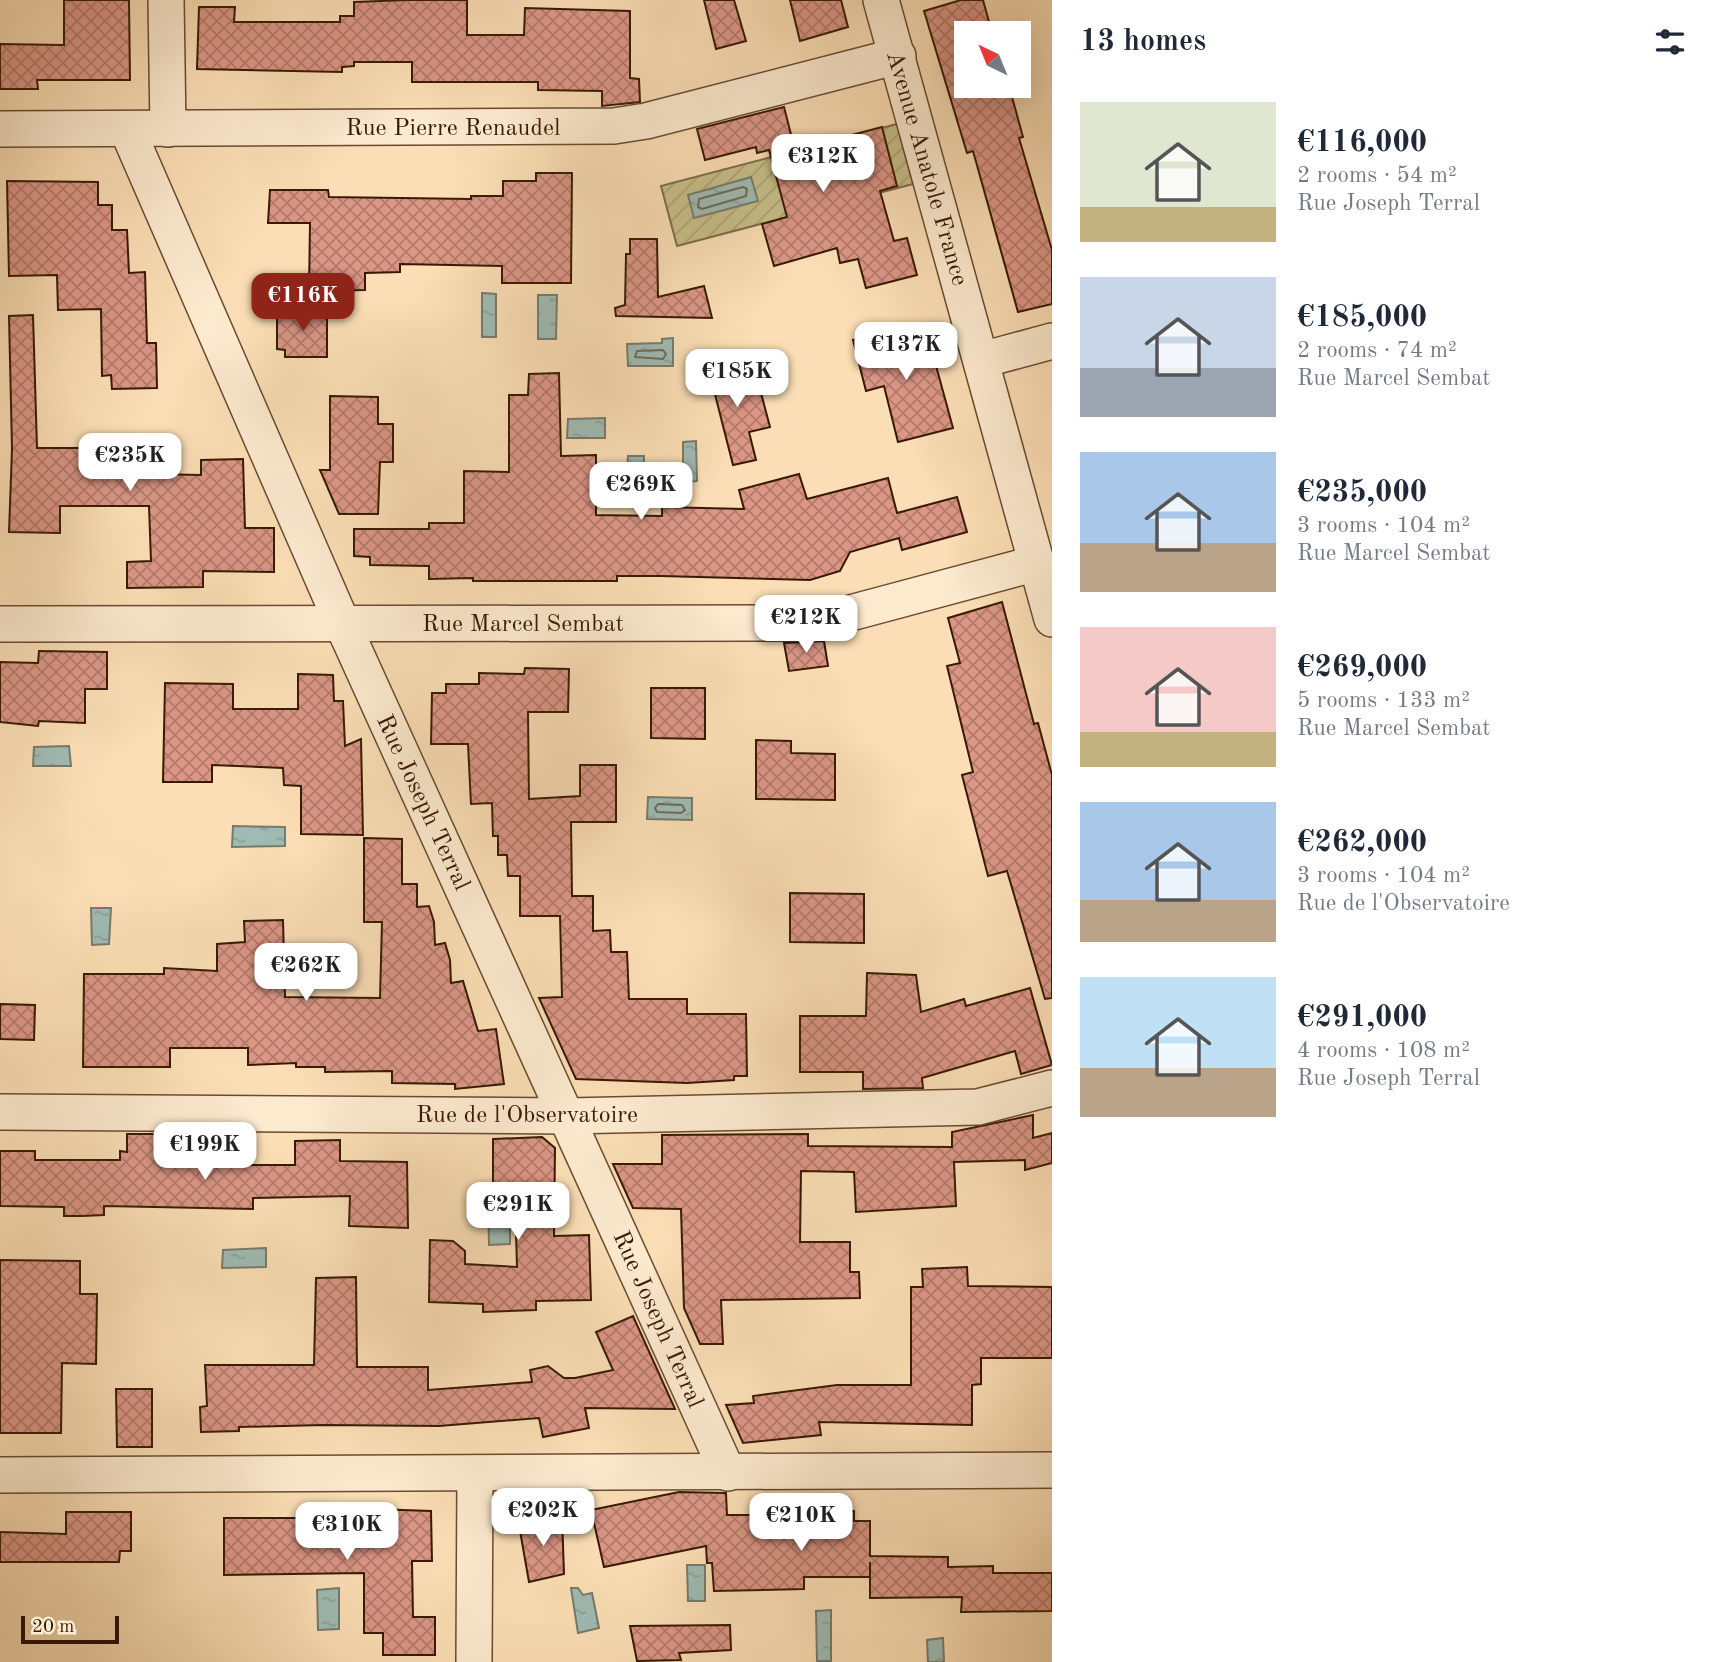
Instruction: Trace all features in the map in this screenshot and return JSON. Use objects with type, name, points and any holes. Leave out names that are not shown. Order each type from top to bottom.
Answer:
[{"type":"street","points":[[166,0],[168,129]]},
{"type":"street","name":"Avenue Anatole France","points":[[881,0],[1052,619]]},
{"type":"street","name":"Rue Pierre Renaudel","points":[[0,129],[614,126],[646,121],[898,56]]},
{"type":"street","name":"Rue Joseph Terral","points":[[127,129],[342,623],[728,1473]]},
{"type":"street","points":[[982,360],[1052,341]]},
{"type":"street","name":"Rue Marcel Sembat","points":[[0,624],[813,623],[1037,563]]},
{"type":"street","name":"Rue de l'Observatoire","points":[[0,1112],[568,1116],[978,1107],[1052,1088]]},
{"type":"street","points":[[0,1475],[1052,1470]]},
{"type":"street","points":[[474,1662],[475,1473]]},
{"type":"shaded area","points":[[897,124],[913,184],[677,246],[661,186]]},
{"type":"water","points":[[751,177],[758,201],[694,218],[688,195]]},
{"type":"water","points":[[482,293],[496,294],[496,337],[482,337]]},
{"type":"water","points":[[538,295],[557,295],[556,339],[538,339]]},
{"type":"water","points":[[673,338],[673,366],[628,366],[627,344],[662,343],[662,339]]},
{"type":"water","points":[[605,418],[605,438],[567,438],[568,419]]},
{"type":"water","points":[[696,441],[697,481],[683,482],[683,442]]},
{"type":"water","points":[[628,456],[644,456],[643,491],[626,491]]},
{"type":"water","points":[[69,746],[71,766],[33,766],[34,747]]},
{"type":"water","points":[[648,797],[692,798],[692,820],[647,819]]},
{"type":"water","points":[[233,826],[285,827],[285,846],[232,847]]},
{"type":"water","points":[[91,908],[111,908],[109,944],[92,945]]},
{"type":"water","points":[[306,968],[344,969],[343,988],[305,987]]},
{"type":"water","points":[[488,1200],[510,1200],[510,1244],[489,1245]]},
{"type":"water","points":[[266,1248],[266,1267],[222,1268],[223,1250]]},
{"type":"water","points":[[687,1565],[705,1565],[705,1601],[688,1601]]},
{"type":"water","points":[[339,1588],[339,1629],[318,1630],[317,1590]]},
{"type":"water","points":[[571,1588],[578,1588],[583,1595],[592,1593],[599,1628],[578,1633]]},
{"type":"water","points":[[831,1610],[831,1661],[817,1661],[816,1611]]},
{"type":"water","points":[[943,1638],[944,1662],[928,1662],[927,1640]]},
{"type":"building","points":[[64,0],[129,0],[130,80],[37,80],[38,89],[0,89],[0,44],[64,45]]},
{"type":"building","points":[[467,0],[467,35],[524,35],[525,8],[630,11],[630,78],[639,79],[640,102],[602,106],[602,91],[538,90],[538,82],[412,82],[412,62],[354,62],[354,66],[342,67],[342,72],[197,69],[199,7],[235,7],[234,22],[340,22],[340,16],[354,16],[354,2]]},
{"type":"building","points":[[704,0],[734,0],[746,41],[716,49]]},
{"type":"building","points":[[790,0],[841,0],[848,27],[800,41]]},
{"type":"building","points":[[961,0],[983,0],[989,21],[954,21],[954,98],[1012,98],[1023,137],[1019,138],[1052,250],[1052,304],[1018,312],[973,151],[967,153],[924,11]]},
{"type":"building","points":[[784,107],[795,150],[882,127],[897,186],[880,191],[894,241],[907,238],[917,275],[866,288],[858,259],[840,263],[837,248],[774,266],[762,224],[787,217],[769,150],[757,153],[756,147],[705,160],[697,129]]},
{"type":"building","points":[[536,173],[572,173],[571,283],[502,283],[502,266],[400,264],[400,272],[365,273],[365,290],[309,291],[310,223],[268,223],[270,190],[328,190],[329,197],[471,199],[471,196],[503,196],[503,181],[536,181]]},
{"type":"building","points":[[7,181],[98,182],[98,205],[112,205],[112,230],[127,230],[129,273],[145,272],[147,343],[156,343],[157,388],[112,389],[111,375],[102,376],[101,309],[58,310],[57,275],[9,276]]},
{"type":"building","points":[[630,239],[657,239],[658,297],[704,286],[712,318],[616,316],[615,308],[625,305],[626,254],[630,254]]},
{"type":"building","points":[[327,309],[327,357],[285,357],[285,350],[277,349],[277,310]]},
{"type":"building","points":[[33,315],[37,448],[150,448],[150,474],[201,475],[201,460],[243,459],[245,528],[274,528],[274,572],[203,571],[203,587],[127,588],[127,562],[151,561],[149,506],[60,506],[60,533],[9,532],[12,449],[9,316]]},
{"type":"building","points":[[926,329],[953,428],[898,442],[884,386],[866,391],[853,340],[881,332],[884,340]]},
{"type":"building","points":[[731,355],[740,394],[760,389],[770,427],[749,432],[756,460],[733,465],[706,359]]},
{"type":"building","points":[[559,373],[561,456],[596,455],[596,515],[662,516],[662,507],[744,509],[739,490],[799,474],[807,499],[888,478],[897,513],[957,497],[967,532],[902,550],[899,538],[850,552],[840,571],[810,580],[661,576],[617,576],[617,581],[429,579],[429,566],[370,565],[370,557],[354,556],[354,529],[429,529],[429,523],[464,523],[464,471],[509,472],[509,395],[528,395],[529,374]]},
{"type":"building","points":[[330,396],[378,397],[378,424],[393,424],[393,462],[380,462],[378,514],[339,514],[320,470],[330,470]]},
{"type":"building","points":[[1002,602],[1034,724],[1038,723],[1052,775],[1052,998],[1045,999],[1007,871],[988,876],[962,775],[973,772],[947,666],[960,663],[948,618]]},
{"type":"building","points":[[824,641],[828,666],[789,671],[784,643]]},
{"type":"building","points":[[39,651],[107,652],[107,689],[85,689],[85,723],[39,721],[38,726],[0,722],[0,662],[38,663]]},
{"type":"building","points":[[525,668],[569,669],[568,712],[528,712],[529,799],[580,796],[580,765],[616,765],[616,822],[571,822],[572,896],[593,896],[593,931],[610,930],[611,952],[627,952],[629,999],[687,999],[687,1014],[746,1014],[747,1076],[734,1076],[734,1080],[687,1083],[576,1079],[539,998],[562,997],[560,916],[520,916],[520,876],[508,876],[507,855],[498,855],[498,836],[493,836],[492,803],[471,804],[468,744],[431,744],[432,693],[446,693],[446,684],[479,684],[479,673],[524,674]]},
{"type":"building","points":[[298,674],[333,675],[334,701],[343,701],[345,746],[361,739],[363,835],[301,834],[301,786],[284,785],[283,768],[212,765],[212,782],[163,782],[165,683],[233,684],[233,709],[298,709]]},
{"type":"building","points":[[651,688],[705,688],[705,739],[651,738]]},
{"type":"building","points":[[756,740],[791,741],[791,753],[835,754],[835,800],[756,799]]},
{"type":"building","points":[[364,838],[402,839],[402,884],[417,884],[417,907],[429,906],[434,922],[435,945],[445,943],[450,960],[451,983],[463,981],[478,1031],[496,1029],[504,1084],[455,1089],[455,1084],[392,1083],[392,1071],[325,1072],[325,1067],[296,1067],[296,1063],[248,1065],[248,1048],[170,1048],[170,1067],[83,1067],[84,974],[164,974],[164,968],[217,971],[217,944],[245,942],[244,921],[283,920],[285,997],[380,998],[382,922],[364,922]]},
{"type":"building","points":[[790,893],[864,894],[864,943],[790,942]]},
{"type":"building","points":[[867,973],[916,975],[921,1012],[964,999],[966,1006],[1030,988],[1052,1065],[1021,1074],[1015,1051],[922,1078],[923,1088],[863,1089],[863,1072],[800,1072],[800,1016],[866,1016]]},
{"type":"building","points":[[0,1004],[35,1005],[34,1040],[0,1039]]},
{"type":"building","points":[[1033,1115],[1033,1138],[1052,1133],[1052,1163],[1025,1170],[1025,1160],[954,1162],[956,1206],[856,1212],[854,1172],[801,1171],[800,1242],[850,1242],[850,1272],[859,1272],[860,1298],[721,1300],[723,1344],[700,1344],[684,1308],[681,1209],[633,1208],[613,1164],[662,1164],[662,1135],[808,1134],[808,1146],[952,1147],[952,1132]]},
{"type":"building","points":[[127,1134],[160,1134],[161,1156],[226,1155],[227,1165],[295,1165],[295,1141],[340,1140],[340,1161],[407,1162],[408,1228],[349,1226],[350,1196],[253,1198],[253,1209],[104,1206],[104,1215],[82,1216],[64,1216],[64,1207],[0,1206],[0,1151],[35,1151],[35,1160],[120,1160],[120,1151],[127,1152]]},
{"type":"building","points":[[542,1137],[555,1148],[554,1236],[589,1235],[591,1300],[536,1301],[536,1310],[483,1312],[483,1304],[429,1302],[430,1240],[453,1241],[465,1251],[465,1264],[517,1267],[515,1197],[493,1196],[493,1139]]},
{"type":"building","points":[[0,1260],[80,1261],[80,1294],[97,1294],[96,1364],[62,1363],[61,1433],[0,1433]]},
{"type":"building","points":[[967,1267],[968,1286],[1052,1287],[1052,1358],[981,1358],[981,1384],[972,1385],[972,1425],[819,1422],[821,1435],[743,1443],[726,1405],[754,1403],[753,1396],[837,1385],[911,1385],[911,1287],[923,1287],[922,1269]]},
{"type":"building","points":[[356,1277],[357,1367],[428,1367],[428,1390],[532,1382],[530,1370],[548,1366],[564,1378],[575,1378],[613,1370],[596,1332],[633,1316],[675,1409],[585,1408],[589,1428],[543,1437],[539,1418],[439,1426],[239,1427],[239,1431],[201,1432],[200,1407],[207,1406],[205,1365],[314,1365],[316,1278]]},
{"type":"building","points":[[116,1389],[152,1389],[152,1447],[117,1447]]},
{"type":"building","points":[[679,1492],[726,1493],[727,1515],[803,1515],[803,1510],[854,1511],[854,1521],[870,1521],[870,1556],[948,1557],[948,1567],[993,1566],[993,1573],[1052,1573],[1052,1611],[961,1612],[962,1597],[870,1598],[870,1577],[804,1577],[804,1589],[714,1591],[712,1563],[707,1563],[706,1546],[604,1567],[591,1510]]},
{"type":"building","points":[[314,1507],[431,1511],[432,1561],[412,1561],[413,1617],[435,1617],[435,1655],[383,1655],[383,1633],[364,1633],[364,1573],[224,1575],[224,1518],[314,1518]]},
{"type":"building","points":[[66,1512],[131,1512],[131,1551],[120,1551],[119,1562],[0,1562],[0,1532],[66,1534]]},
{"type":"building","points":[[562,1516],[564,1574],[529,1582],[519,1525]]},
{"type":"building","points":[[730,1625],[731,1650],[679,1653],[681,1660],[637,1661],[630,1626]]}]
